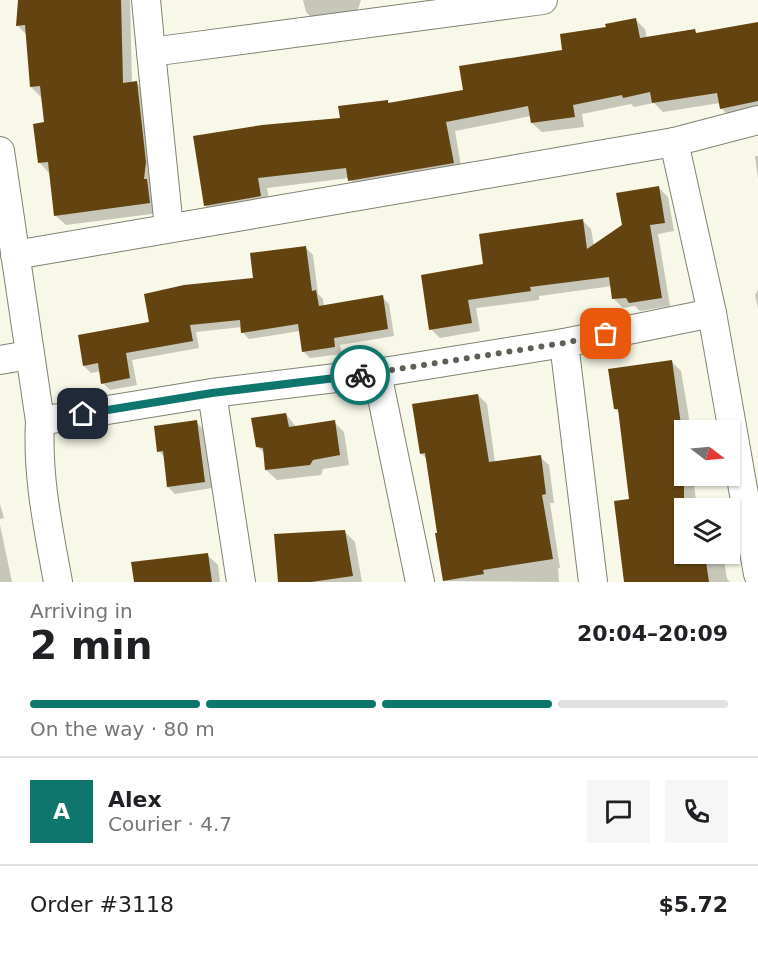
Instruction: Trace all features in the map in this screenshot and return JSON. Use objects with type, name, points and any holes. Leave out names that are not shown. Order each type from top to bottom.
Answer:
[{"type":"street","points":[[146,0],[170,228]]},
{"type":"street","points":[[151,52],[543,0]]},
{"type":"street","points":[[15,255],[674,142],[758,120]]},
{"type":"street","points":[[674,142],[712,313],[758,574]]},
{"type":"street","points":[[0,151],[3,199],[15,255],[40,421],[38,453],[42,497],[58,582]]},
{"type":"street","points":[[40,421],[212,393],[378,373],[564,343],[712,313]]},
{"type":"street","points":[[564,343],[593,582]]},
{"type":"street","points":[[0,360],[29,355]]},
{"type":"street","points":[[378,373],[420,582]]},
{"type":"street","points":[[212,393],[241,582]]},
{"type":"building","points":[[18,0],[121,0],[123,83],[137,81],[146,162],[144,179],[147,179],[150,203],[54,216],[48,162],[38,163],[33,124],[44,122],[40,86],[30,87],[25,25],[16,26]]},
{"type":"building","points":[[636,18],[640,38],[695,29],[696,33],[758,22],[758,101],[720,109],[717,93],[652,103],[650,92],[573,105],[575,117],[531,123],[528,106],[446,122],[454,163],[348,181],[346,168],[258,178],[261,196],[204,206],[193,136],[262,125],[340,118],[338,106],[388,100],[388,103],[463,90],[459,66],[562,50],[560,34],[606,27],[605,24]]},
{"type":"building","points":[[659,186],[665,223],[650,225],[662,298],[629,303],[626,298],[612,299],[609,277],[530,287],[531,291],[468,300],[472,323],[429,330],[421,275],[483,264],[479,234],[583,219],[587,249],[622,225],[616,193]]},
{"type":"building","points":[[306,246],[312,291],[316,290],[319,306],[383,295],[388,329],[334,338],[335,347],[302,352],[298,324],[241,333],[240,320],[190,325],[193,341],[126,353],[130,378],[101,384],[98,363],[83,366],[78,335],[149,322],[144,294],[184,285],[253,278],[250,253]]},
{"type":"building","points":[[672,360],[680,420],[674,420],[674,486],[684,486],[684,498],[674,498],[674,564],[706,564],[709,582],[624,582],[614,501],[629,499],[618,409],[614,409],[608,369]]},
{"type":"building","points":[[478,394],[489,462],[541,455],[546,494],[542,495],[553,559],[483,570],[484,574],[443,581],[425,453],[420,454],[412,404]]},
{"type":"building","points":[[286,413],[289,427],[335,420],[340,455],[313,460],[310,465],[265,470],[263,448],[256,447],[251,418]]},
{"type":"building","points":[[197,420],[205,482],[167,487],[163,451],[157,452],[154,426]]},
{"type":"building","points":[[345,530],[353,576],[311,582],[278,582],[274,534]]},
{"type":"building","points":[[208,553],[212,582],[134,582],[131,562]]},
{"type":"way so far","points":[[360,375],[564,343],[606,334]]},
{"type":"route","points":[[83,414],[212,393],[360,375]]}]
